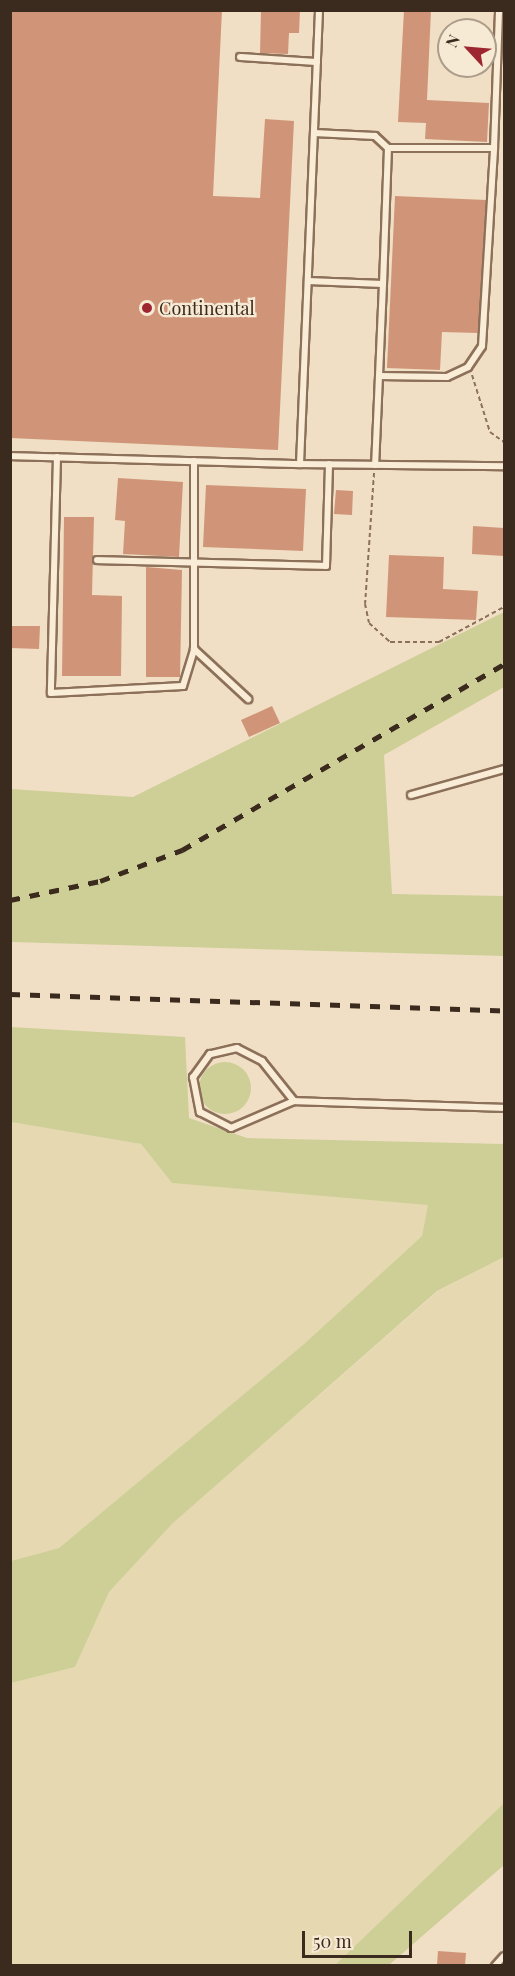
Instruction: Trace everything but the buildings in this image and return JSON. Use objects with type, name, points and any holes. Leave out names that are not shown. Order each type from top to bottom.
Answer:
[{"type":"lane","points":[[300,464],[319,10]]},
{"type":"lane","points":[[379,376],[447,377],[468,367],[482,346],[494,148],[499,10]]},
{"type":"lane","points":[[240,57],[317,62]]},
{"type":"lane","points":[[314,133],[375,136],[388,148],[494,148]]},
{"type":"lane","points":[[375,465],[388,148]]},
{"type":"lane","points":[[308,280],[383,285]]},
{"type":"lane","points":[[10,456],[300,464],[504,466]]},
{"type":"lane","points":[[57,457],[51,693],[183,686],[194,649],[194,461]]},
{"type":"lane","points":[[97,560],[193,565],[326,566],[329,464]]},
{"type":"lane","points":[[194,649],[248,699]]},
{"type":"lane","points":[[411,795],[504,769]]},
{"type":"lane","points":[[294,1101],[262,1061],[237,1048],[210,1054],[193,1077],[195,1104],[222,1127],[249,1125],[294,1101],[504,1108]]},
{"type":"lane","points":[[495,1965],[504,1956]]},
{"type":"path","points":[[468,367],[490,432],[504,442]]},
{"type":"path","points":[[375,465],[365,604],[369,623],[390,642],[439,642],[504,607]]},
{"type":"shaded area","points":[[11,1122],[141,1144],[172,1183],[429,1204],[422,1236],[304,1344],[59,1548],[11,1561]]},
{"type":"shaded area","points":[[504,1257],[504,1803],[335,1965],[11,1966],[11,1683],[75,1667],[109,1592],[172,1524],[438,1291]]},
{"type":"green space","points":[[504,612],[504,687],[384,755],[392,894],[504,896],[504,956],[11,942],[11,789],[133,797]]},
{"type":"green space","points":[[11,1027],[185,1037],[189,1118],[247,1138],[504,1144],[504,1257],[437,1291],[172,1524],[109,1592],[75,1667],[11,1683],[11,1561],[59,1548],[304,1344],[422,1236],[428,1205],[172,1183],[141,1144],[11,1122]]},
{"type":"green space","points":[[220,1062],[230,1062],[244,1069],[251,1088],[244,1107],[230,1114],[220,1114],[210,1110],[203,1103],[199,1093],[199,1083],[203,1073],[210,1066]]},
{"type":"green space","points":[[504,1803],[504,1865],[389,1965],[335,1965]]},
{"type":"railway","points":[[10,900],[100,881],[182,850],[504,664]]},
{"type":"railway","points":[[10,994],[504,1010]]},
{"type":"place","name":"Continental","points":[[147,308]]}]
